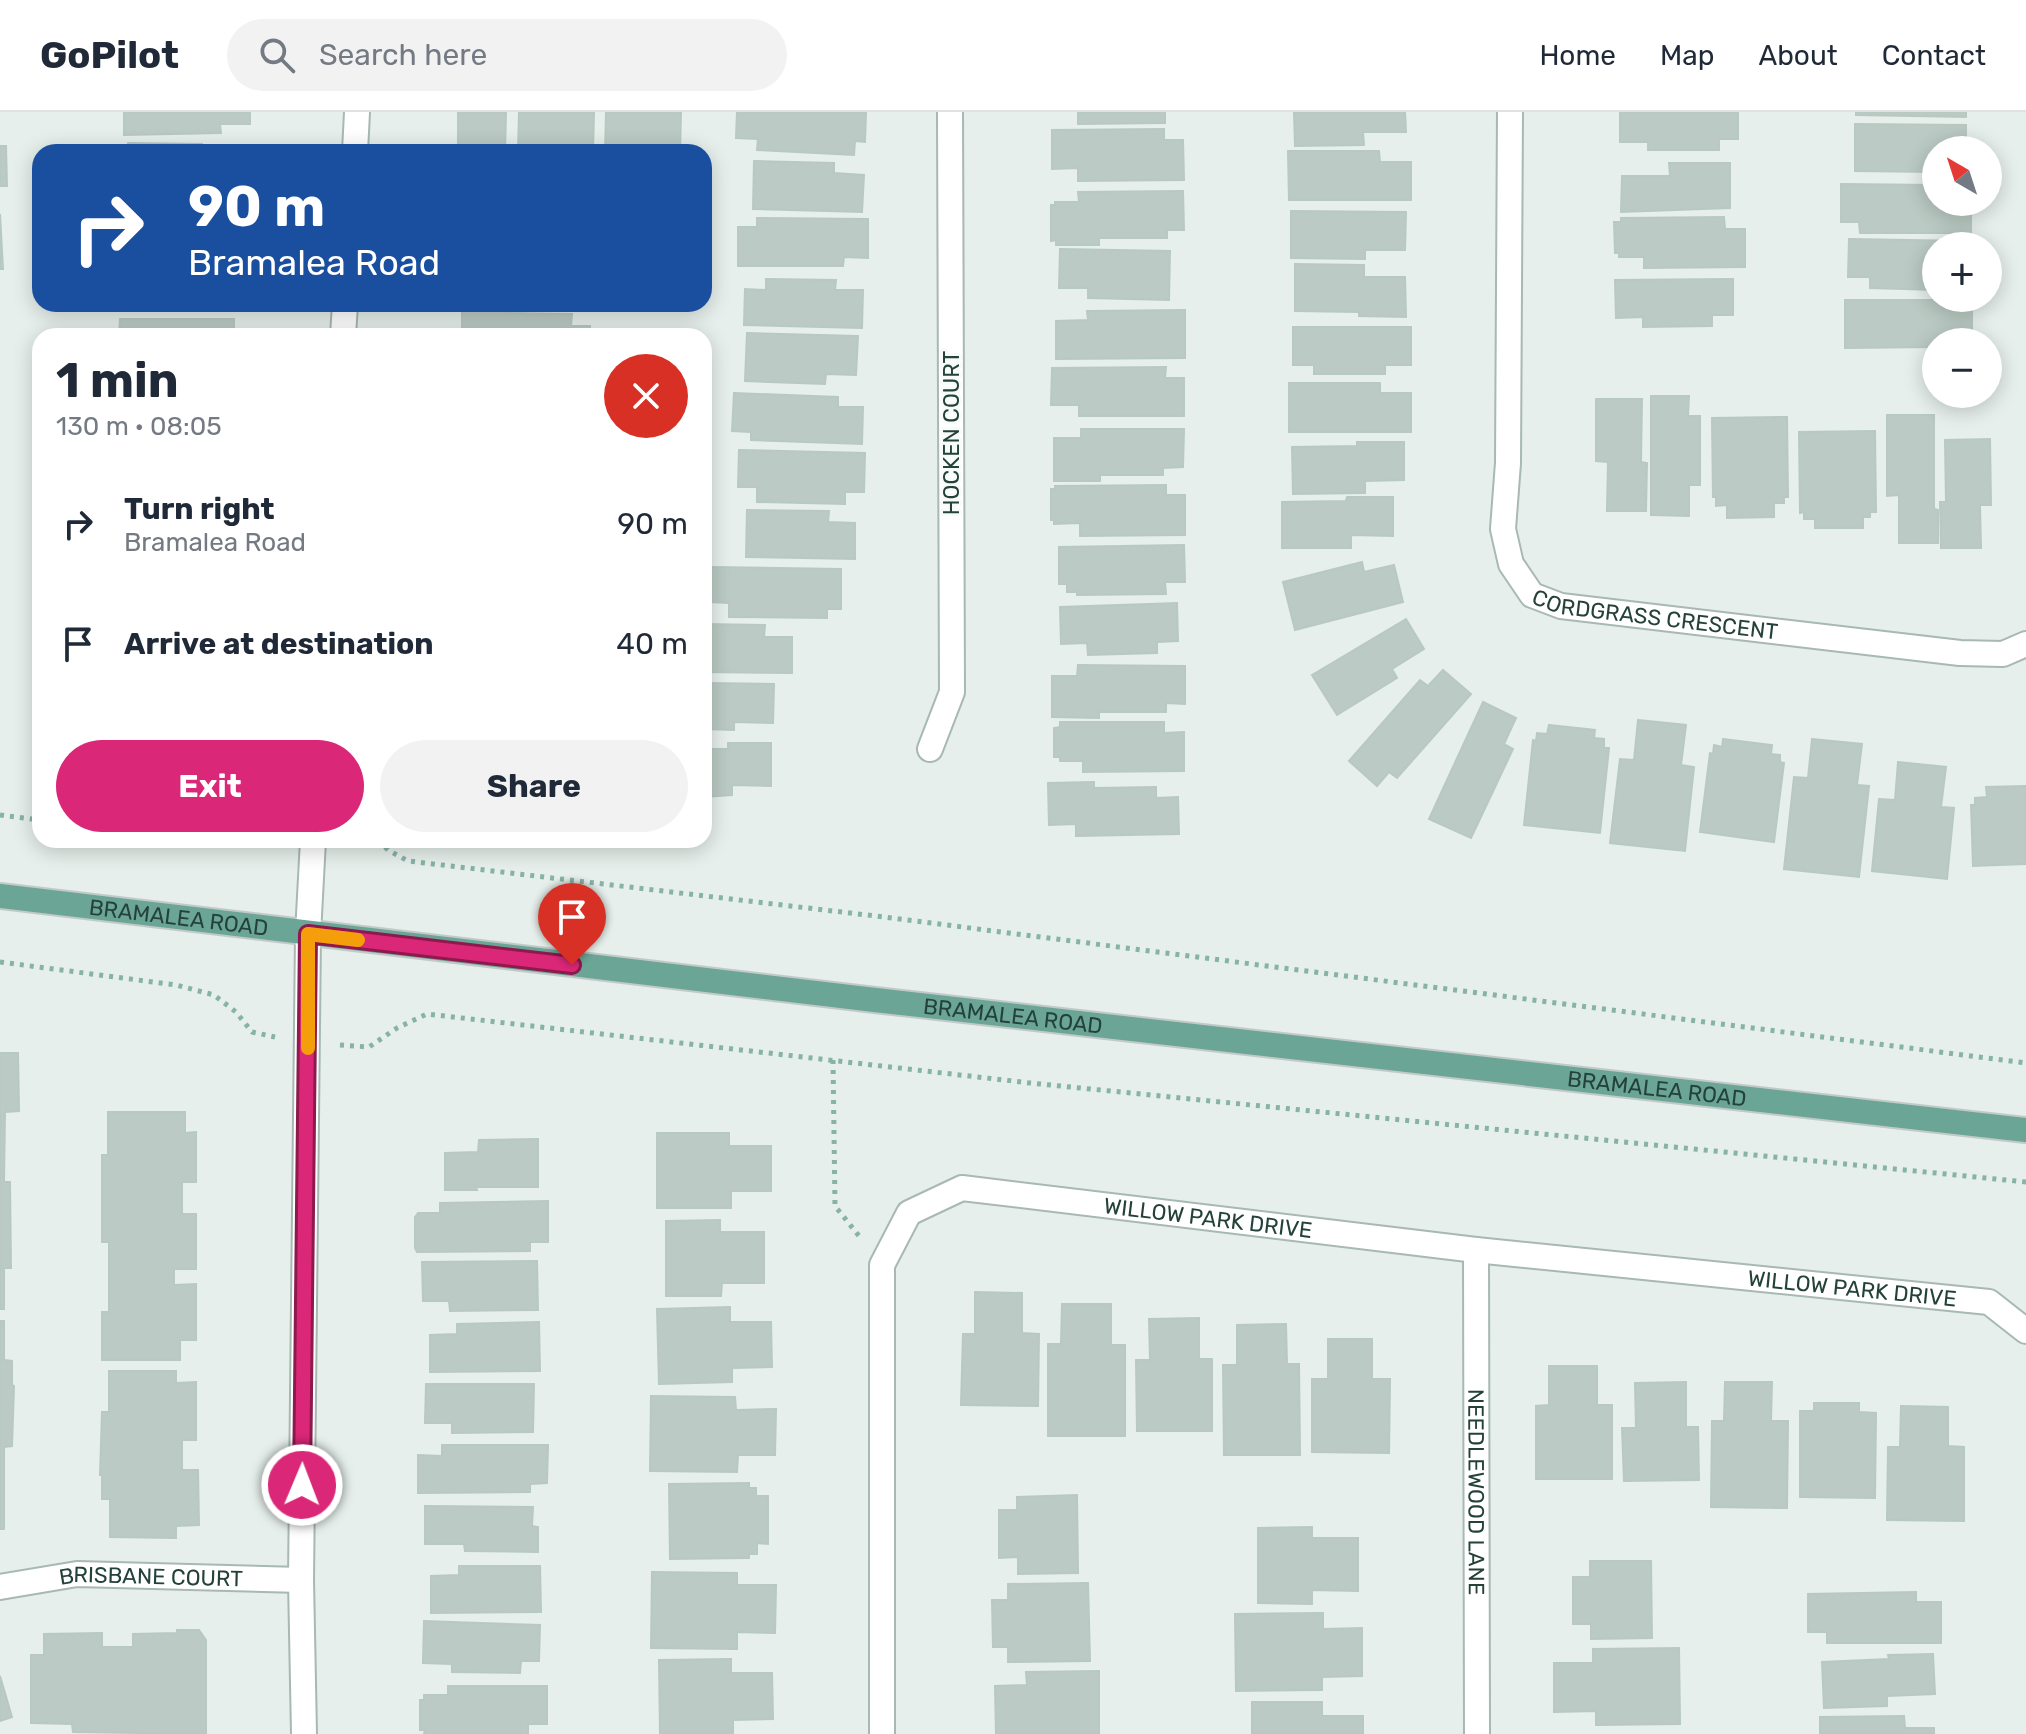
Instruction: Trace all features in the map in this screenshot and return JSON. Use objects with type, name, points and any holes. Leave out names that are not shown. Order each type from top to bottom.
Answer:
[{"type":"main road","name":"BRAMALEA ROAD","points":[[0,896],[308,934],[2026,1130]]},
{"type":"street","points":[[355,144],[357,112]]},
{"type":"street","name":"HOCKEN COURT","points":[[930,749],[952,692],[950,112]]},
{"type":"street","name":"CORDGRASS CRESCENT","points":[[1510,112],[1508,463],[1503,529],[1511,564],[1532,595],[1561,606],[1960,653],[2003,654],[2026,644]]},
{"type":"street","points":[[304,1734],[301,1580],[308,934],[313,848]]},
{"type":"street","name":"WILLOW PARK DRIVE","points":[[882,1734],[882,1265],[909,1213],[962,1188],[1476,1250],[1989,1302],[2026,1331]]},
{"type":"street","name":"NEEDLEWOOD LANE","points":[[1476,1250],[1477,1734]]},
{"type":"street","name":"BRISBANE COURT","points":[[0,1587],[77,1574],[301,1580]]},
{"type":"path","points":[[0,815],[32,819]]},
{"type":"path","points":[[386,848],[408,861],[884,917],[2026,1063]]},
{"type":"path","points":[[0,962],[176,985],[214,995],[236,1012],[252,1032],[308,1043],[369,1047],[397,1028],[427,1014],[1030,1083],[2026,1182]]},
{"type":"path","points":[[833,1060],[835,1206],[882,1265]]},
{"type":"building","points":[[124,112],[250,112],[250,124],[220,124],[221,133],[124,135]]},
{"type":"building","points":[[506,112],[505,144],[458,144],[458,113]]},
{"type":"building","points":[[519,112],[594,112],[593,144],[518,144]]},
{"type":"building","points":[[606,112],[681,112],[680,144],[605,144]]},
{"type":"building","points":[[737,112],[866,112],[865,142],[855,141],[854,155],[757,150],[758,139],[736,138]]},
{"type":"building","points":[[1078,112],[1165,112],[1165,123],[1078,124]]},
{"type":"building","points":[[1294,112],[1405,112],[1406,132],[1363,132],[1364,145],[1295,146]]},
{"type":"building","points":[[1620,112],[1738,112],[1738,139],[1719,139],[1719,150],[1648,150],[1648,142],[1620,142]]},
{"type":"building","points":[[1856,112],[1966,112],[1966,117],[1856,115]]},
{"type":"building","points":[[1855,124],[1966,125],[1966,136],[1922,136],[1922,172],[1855,171]]},
{"type":"building","points":[[1164,129],[1164,140],[1183,140],[1184,180],[1078,181],[1078,168],[1052,169],[1052,130]]},
{"type":"building","points":[[0,146],[6,146],[7,186],[0,186]]},
{"type":"building","points":[[1288,151],[1379,151],[1380,162],[1411,162],[1411,200],[1289,200]]},
{"type":"building","points":[[754,161],[834,163],[834,173],[864,175],[862,212],[753,209]]},
{"type":"building","points":[[1669,163],[1730,163],[1730,208],[1621,212],[1622,176],[1670,176]]},
{"type":"building","points":[[1841,184],[1922,185],[1922,216],[1971,216],[1971,232],[1860,233],[1859,222],[1841,222]]},
{"type":"building","points":[[1183,191],[1184,230],[1167,230],[1167,238],[1099,238],[1099,245],[1056,245],[1056,240],[1051,241],[1051,205],[1055,202],[1079,202],[1078,192]]},
{"type":"building","points":[[1291,211],[1406,212],[1405,250],[1365,250],[1365,259],[1291,258]]},
{"type":"building","points":[[0,214],[3,269],[0,269]]},
{"type":"building","points":[[1724,217],[1725,229],[1745,229],[1745,267],[1644,268],[1644,257],[1619,257],[1619,253],[1615,253],[1614,222],[1621,222],[1621,218]]},
{"type":"building","points":[[757,218],[868,219],[868,258],[844,257],[843,266],[738,266],[738,227],[757,227]]},
{"type":"building","points":[[1849,239],[1922,240],[1922,290],[1870,288],[1870,277],[1848,277]]},
{"type":"building","points":[[1060,249],[1170,251],[1169,300],[1088,298],[1088,288],[1059,288]]},
{"type":"building","points":[[1295,264],[1364,265],[1364,277],[1405,277],[1406,317],[1359,316],[1359,312],[1295,311]]},
{"type":"building","points":[[766,279],[836,280],[835,290],[863,290],[862,328],[744,325],[745,289],[766,290]]},
{"type":"building","points":[[1733,279],[1733,315],[1712,315],[1712,326],[1643,327],[1643,317],[1616,318],[1615,280]]},
{"type":"building","points":[[1845,300],[1922,300],[1922,312],[1972,312],[1972,328],[1922,328],[1922,347],[1845,348]]},
{"type":"building","points":[[1185,310],[1185,358],[1056,359],[1056,321],[1088,320],[1087,311]]},
{"type":"building","points":[[462,312],[572,314],[571,326],[590,326],[590,328],[462,328]]},
{"type":"building","points":[[120,319],[234,319],[234,328],[119,328]]},
{"type":"building","points":[[1293,327],[1411,327],[1411,365],[1385,365],[1385,374],[1314,374],[1314,365],[1293,365]]},
{"type":"building","points":[[747,333],[858,336],[856,375],[826,374],[825,384],[745,381]]},
{"type":"building","points":[[1166,367],[1165,378],[1184,378],[1184,416],[1079,416],[1079,405],[1051,405],[1052,368]]},
{"type":"building","points":[[1289,383],[1380,383],[1380,393],[1411,393],[1411,432],[1289,432]]},
{"type":"building","points":[[734,393],[838,397],[838,407],[863,407],[862,444],[751,440],[751,432],[732,431]]},
{"type":"building","points":[[1651,396],[1689,396],[1688,416],[1700,416],[1700,485],[1689,485],[1689,516],[1651,515]]},
{"type":"building","points":[[1596,399],[1642,399],[1641,462],[1647,463],[1646,511],[1607,511],[1608,462],[1596,461]]},
{"type":"building","points":[[1887,415],[1934,415],[1934,509],[1938,510],[1938,543],[1899,543],[1899,495],[1887,496]]},
{"type":"building","points":[[1787,417],[1788,497],[1784,497],[1784,503],[1774,503],[1774,517],[1727,518],[1727,505],[1716,506],[1716,497],[1713,497],[1712,418]]},
{"type":"building","points":[[1081,429],[1184,429],[1183,467],[1163,468],[1163,475],[1100,475],[1100,481],[1054,481],[1054,438],[1081,438]]},
{"type":"building","points":[[1875,431],[1876,512],[1870,512],[1870,517],[1863,517],[1863,528],[1815,528],[1815,519],[1804,519],[1804,512],[1800,513],[1799,432]]},
{"type":"building","points":[[1990,439],[1991,505],[1980,505],[1981,548],[1941,548],[1940,502],[1946,502],[1945,440]]},
{"type":"building","points":[[1357,442],[1404,442],[1404,480],[1365,481],[1365,493],[1293,494],[1292,447],[1357,446]]},
{"type":"building","points":[[739,450],[865,453],[864,492],[845,492],[845,504],[757,502],[757,487],[738,487]]},
{"type":"building","points":[[1166,485],[1166,495],[1185,495],[1185,535],[1080,536],[1080,523],[1054,524],[1051,520],[1051,489],[1055,486]]},
{"type":"building","points":[[1347,497],[1393,497],[1393,536],[1351,535],[1351,548],[1282,548],[1282,502],[1346,501]]},
{"type":"building","points":[[747,510],[829,511],[828,522],[855,523],[855,559],[746,557]]},
{"type":"building","points":[[1184,545],[1185,582],[1165,582],[1166,594],[1077,595],[1077,592],[1067,592],[1067,584],[1059,584],[1059,547]]},
{"type":"building","points":[[1362,562],[1364,572],[1394,565],[1403,602],[1295,630],[1283,582]]},
{"type":"building","points":[[712,567],[841,569],[841,609],[827,609],[827,618],[729,617],[729,603],[712,602]]},
{"type":"building","points":[[1177,603],[1178,641],[1157,642],[1157,653],[1088,655],[1087,643],[1061,644],[1060,607]]},
{"type":"building","points":[[1406,619],[1424,649],[1392,669],[1397,678],[1337,715],[1312,675]]},
{"type":"building","points":[[712,624],[765,625],[764,637],[792,637],[792,673],[712,672]]},
{"type":"building","points":[[1078,665],[1185,666],[1185,704],[1166,703],[1166,712],[1099,712],[1099,718],[1052,717],[1052,676],[1077,676]]},
{"type":"building","points":[[1443,670],[1471,694],[1397,778],[1389,772],[1377,786],[1349,761],[1420,680],[1428,686]]},
{"type":"building","points":[[712,683],[774,684],[773,723],[734,722],[734,730],[712,729]]},
{"type":"building","points":[[1483,702],[1516,718],[1504,744],[1513,749],[1471,838],[1429,819]]},
{"type":"building","points":[[1638,720],[1686,725],[1681,765],[1694,767],[1685,851],[1610,843],[1620,759],[1634,760]]},
{"type":"building","points":[[1060,722],[1164,722],[1164,733],[1184,732],[1184,771],[1083,772],[1083,761],[1060,761],[1060,757],[1054,757],[1054,728],[1060,727]]},
{"type":"building","points":[[1549,725],[1595,730],[1594,738],[1604,739],[1604,748],[1609,748],[1600,833],[1524,825],[1533,740],[1536,741],[1537,733],[1547,734]]},
{"type":"building","points":[[1723,739],[1772,745],[1771,754],[1780,755],[1780,762],[1784,763],[1774,842],[1700,832],[1710,753],[1713,754],[1714,745],[1722,747]]},
{"type":"building","points":[[1812,739],[1862,744],[1857,785],[1869,786],[1859,877],[1784,869],[1794,777],[1808,778]]},
{"type":"building","points":[[728,743],[771,743],[771,786],[732,785],[732,795],[712,796],[712,749],[728,749]]},
{"type":"building","points":[[1898,762],[1946,767],[1941,807],[1954,808],[1947,879],[1872,871],[1879,799],[1895,800]]},
{"type":"building","points":[[1094,782],[1094,788],[1156,787],[1156,798],[1178,797],[1179,834],[1076,836],[1076,824],[1049,825],[1048,783]]},
{"type":"building","points":[[2026,786],[2026,864],[1973,866],[1971,805],[1975,805],[1975,798],[1987,797],[1986,787]]},
{"type":"building","points":[[0,1053],[18,1053],[19,1111],[5,1112],[4,1182],[10,1182],[11,1268],[4,1268],[4,1309],[0,1309]]},
{"type":"building","points":[[108,1112],[185,1112],[185,1133],[196,1132],[196,1182],[182,1182],[182,1214],[196,1214],[196,1269],[174,1269],[174,1285],[196,1284],[196,1340],[180,1340],[180,1360],[102,1360],[102,1312],[109,1312],[109,1242],[102,1242],[102,1155],[108,1155]]},
{"type":"building","points":[[657,1133],[729,1133],[729,1146],[771,1146],[771,1191],[731,1191],[731,1208],[657,1208]]},
{"type":"building","points":[[538,1139],[538,1187],[445,1190],[445,1153],[478,1152],[479,1140]]},
{"type":"building","points":[[548,1201],[548,1242],[530,1242],[530,1251],[417,1252],[415,1248],[415,1217],[418,1213],[440,1213],[440,1203]]},
{"type":"building","points":[[720,1220],[720,1232],[764,1232],[764,1283],[722,1283],[721,1296],[666,1296],[666,1221]]},
{"type":"building","points":[[537,1261],[538,1310],[450,1311],[449,1301],[423,1301],[422,1262]]},
{"type":"building","points":[[975,1292],[1022,1293],[1022,1333],[1039,1334],[1038,1406],[961,1405],[963,1334],[975,1334]]},
{"type":"building","points":[[1062,1304],[1111,1304],[1111,1345],[1125,1345],[1125,1436],[1048,1436],[1048,1344],[1061,1344]]},
{"type":"building","points":[[730,1307],[730,1322],[771,1322],[772,1367],[732,1368],[732,1382],[659,1384],[657,1309]]},
{"type":"building","points":[[1199,1318],[1199,1359],[1212,1359],[1212,1431],[1137,1431],[1136,1360],[1150,1360],[1149,1319]]},
{"type":"building","points":[[0,1321],[4,1321],[4,1360],[12,1361],[14,1386],[12,1446],[4,1447],[4,1529],[0,1529]]},
{"type":"building","points":[[539,1322],[540,1371],[430,1372],[430,1335],[457,1334],[457,1324]]},
{"type":"building","points":[[1286,1324],[1287,1364],[1299,1364],[1300,1455],[1224,1455],[1223,1365],[1237,1365],[1237,1325]]},
{"type":"building","points":[[1328,1339],[1372,1339],[1372,1379],[1390,1379],[1389,1453],[1312,1452],[1312,1379],[1328,1379]]},
{"type":"building","points":[[1549,1366],[1597,1366],[1597,1405],[1612,1405],[1612,1479],[1536,1479],[1536,1406],[1549,1405]]},
{"type":"building","points":[[109,1371],[176,1371],[176,1383],[196,1382],[196,1440],[182,1440],[182,1470],[198,1470],[199,1525],[176,1526],[176,1538],[110,1537],[110,1499],[102,1499],[100,1475],[102,1412],[109,1412]]},
{"type":"building","points":[[1686,1382],[1686,1427],[1698,1427],[1699,1480],[1624,1481],[1622,1428],[1636,1428],[1635,1383]]},
{"type":"building","points":[[1725,1382],[1772,1382],[1771,1421],[1788,1421],[1787,1508],[1711,1507],[1712,1421],[1724,1421]]},
{"type":"building","points":[[426,1384],[534,1384],[533,1432],[452,1433],[452,1423],[425,1423]]},
{"type":"building","points":[[651,1396],[735,1397],[736,1410],[776,1409],[775,1455],[738,1455],[737,1472],[650,1471]]},
{"type":"building","points":[[1814,1403],[1859,1403],[1859,1412],[1876,1413],[1875,1498],[1800,1497],[1800,1411],[1814,1411]]},
{"type":"building","points":[[1901,1406],[1948,1407],[1948,1446],[1964,1447],[1964,1521],[1887,1520],[1888,1447],[1900,1447]]},
{"type":"building","points":[[442,1445],[548,1445],[547,1483],[530,1484],[530,1492],[418,1493],[418,1455],[442,1456]]},
{"type":"building","points":[[749,1483],[749,1488],[756,1488],[756,1496],[768,1496],[768,1544],[757,1543],[757,1554],[749,1554],[749,1558],[670,1559],[669,1484]]},
{"type":"building","points":[[1077,1495],[1078,1573],[1018,1574],[1018,1557],[999,1558],[999,1510],[1017,1510],[1017,1497]]},
{"type":"building","points":[[425,1506],[533,1507],[532,1526],[538,1527],[538,1552],[465,1551],[464,1544],[425,1544]]},
{"type":"building","points":[[1312,1527],[1312,1538],[1358,1538],[1358,1591],[1312,1590],[1312,1604],[1258,1603],[1258,1528]]},
{"type":"building","points":[[1590,1561],[1651,1561],[1652,1638],[1591,1639],[1591,1624],[1573,1624],[1573,1577],[1590,1577]]},
{"type":"building","points":[[459,1566],[540,1566],[541,1612],[431,1613],[431,1576],[459,1575]]},
{"type":"building","points":[[652,1572],[737,1573],[737,1585],[776,1585],[775,1633],[737,1632],[737,1649],[651,1648]]},
{"type":"building","points":[[1088,1583],[1090,1661],[1008,1662],[1008,1647],[993,1647],[992,1600],[1008,1600],[1008,1584]]},
{"type":"building","points":[[1916,1592],[1916,1602],[1941,1602],[1941,1643],[1827,1643],[1827,1632],[1808,1632],[1808,1594]]},
{"type":"building","points":[[1323,1613],[1323,1629],[1362,1628],[1362,1676],[1322,1677],[1322,1690],[1236,1691],[1235,1614]]},
{"type":"building","points":[[424,1621],[540,1625],[539,1661],[521,1661],[520,1673],[452,1672],[452,1664],[423,1663]]},
{"type":"building","points":[[177,1630],[199,1630],[206,1640],[206,1734],[73,1732],[72,1724],[31,1723],[31,1655],[44,1655],[44,1634],[102,1633],[102,1647],[133,1647],[133,1634],[177,1633]]},
{"type":"building","points":[[1679,1648],[1680,1724],[1596,1725],[1596,1711],[1554,1712],[1554,1663],[1593,1663],[1593,1649]]},
{"type":"building","points":[[1933,1654],[1935,1694],[1887,1696],[1887,1706],[1824,1708],[1822,1662]]},
{"type":"building","points":[[731,1659],[731,1673],[772,1673],[773,1719],[733,1720],[733,1734],[660,1734],[659,1660]]},
{"type":"building","points":[[1099,1671],[1099,1734],[996,1734],[995,1686],[1027,1685],[1026,1672]]},
{"type":"building","points":[[0,1676],[12,1717],[0,1721]]},
{"type":"building","points":[[448,1686],[547,1686],[547,1724],[528,1724],[528,1734],[424,1734],[425,1730],[420,1730],[420,1700],[424,1700],[424,1695],[448,1695]]},
{"type":"building","points":[[1252,1702],[1322,1702],[1322,1716],[1363,1716],[1363,1734],[1252,1734]]},
{"type":"building","points":[[1904,1716],[1905,1728],[1934,1728],[1934,1734],[1820,1734],[1820,1717]]},
{"type":"slow traffic","points":[[308,1048],[308,934],[358,940]]},
{"type":"route","points":[[302,1485],[308,934],[572,965]]}]
